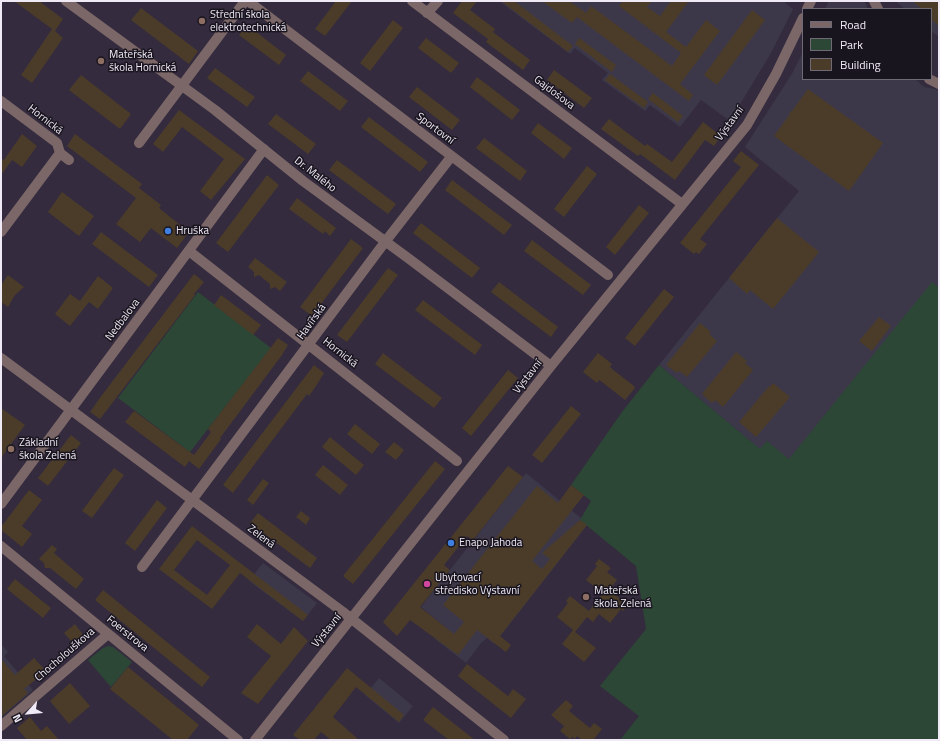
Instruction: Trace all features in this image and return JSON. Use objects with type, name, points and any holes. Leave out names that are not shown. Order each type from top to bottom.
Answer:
[{"type":"street","name":"Dr. Malého","points":[[66,1],[181,87],[215,110],[303,181],[551,366]]},
{"type":"street","points":[[139,143],[247,1]]},
{"type":"street","name":"Sportovní","points":[[247,1],[608,275]]},
{"type":"street","name":"Gajdošova","points":[[412,1],[682,204]]},
{"type":"street","points":[[427,13],[438,1]]},
{"type":"street","name":"Výstavní","points":[[255,740],[551,366],[747,125],[776,74],[802,20]]},
{"type":"street","name":"Hornická","points":[[1,101],[57,143],[60,153],[69,160]]},
{"type":"street","name":"Nedbalova","points":[[1,504],[70,408],[264,149]]},
{"type":"street","points":[[1,232],[60,153]]},
{"type":"street","name":"Havířská","points":[[192,500],[310,345],[385,242],[451,157]]},
{"type":"street","name":"Hornická","points":[[189,251],[457,461]]},
{"type":"street","name":"Zelená","points":[[1,358],[352,619],[504,740]]},
{"type":"street","points":[[142,567],[192,500]]},
{"type":"street","name":"Foerstrova","points":[[1,546],[238,740]]},
{"type":"street","name":"Chocholouškova","points":[[1,726],[108,634]]},
{"type":"shaded area","points":[[499,1],[783,1],[793,9],[771,53],[730,121],[701,100],[680,127],[650,105],[645,111],[602,80],[608,73],[575,48],[570,54]]},
{"type":"shaded area","points":[[829,1],[864,1],[868,8],[826,8]]},
{"type":"shaded area","points":[[895,1],[939,1],[939,37],[932,32],[932,8],[904,8]]},
{"type":"shaded area","points":[[802,54],[802,80],[916,80],[924,87],[939,90],[939,581],[767,442],[761,450],[659,365],[799,191],[745,147],[793,72]]},
{"type":"shaded area","points":[[526,473],[581,518],[580,520],[587,525],[494,644],[487,638],[481,643],[466,663],[435,639],[445,627],[421,607]]},
{"type":"shaded area","points":[[263,563],[317,603],[303,621],[249,581]]},
{"type":"shaded area","points":[[3,646],[8,652],[4,656],[33,690],[1,717],[1,647]]},
{"type":"shaded area","points":[[379,678],[413,706],[399,723],[365,695]]},
{"type":"green space","points":[[932,282],[939,288],[939,524],[937,526],[939,528],[939,740],[620,740],[639,716],[600,686],[646,629],[636,566],[580,520],[591,501],[571,485],[622,412],[659,365],[760,449],[767,441],[789,459]]},
{"type":"green space","points":[[198,292],[271,348],[190,452],[118,398]]},
{"type":"green space","points":[[108,646],[113,647],[132,662],[111,687],[88,660],[103,648]]},
{"type":"building","points":[[14,1],[39,1],[63,19],[55,31],[63,38],[32,83],[21,75],[52,29]]},
{"type":"building","points":[[336,1],[352,1],[325,36],[315,29]]},
{"type":"building","points":[[462,1],[477,1],[470,10],[495,29],[493,32],[530,60],[523,70],[486,42],[488,39],[453,13]]},
{"type":"building","points":[[501,1],[514,1],[573,46],[568,52]]},
{"type":"building","points":[[542,1],[569,1],[586,13],[591,6],[672,66],[681,53],[619,6],[623,1],[652,1],[647,7],[660,16],[671,1],[689,1],[666,32],[686,47],[706,20],[720,31],[680,84],[693,95],[689,101],[577,17],[572,23]]},
{"type":"building","points":[[912,1],[939,1],[939,26],[932,20],[932,8],[921,8]]},
{"type":"building","points":[[141,8],[198,51],[189,64],[131,20]]},
{"type":"building","points":[[752,10],[765,20],[717,85],[704,75]]},
{"type":"building","points":[[393,20],[403,28],[370,71],[360,63]]},
{"type":"building","points":[[247,25],[286,55],[279,65],[239,35]]},
{"type":"building","points":[[426,38],[459,63],[451,73],[418,48]]},
{"type":"building","points":[[579,38],[616,65],[612,72],[575,44]]},
{"type":"building","points":[[215,68],[255,97],[247,107],[207,78]]},
{"type":"building","points":[[554,70],[592,98],[584,108],[547,80]]},
{"type":"building","points":[[308,71],[348,101],[340,111],[300,81]]},
{"type":"building","points":[[610,74],[648,102],[644,108],[605,80]]},
{"type":"building","points":[[81,75],[131,114],[120,129],[69,90]]},
{"type":"building","points":[[477,77],[520,110],[512,120],[470,87]]},
{"type":"building","points":[[417,87],[460,120],[452,130],[409,97]]},
{"type":"building","points":[[808,89],[883,143],[849,191],[774,136],[790,114],[789,112],[792,111]]},
{"type":"building","points":[[653,93],[683,116],[678,122],[648,99]]},
{"type":"building","points":[[179,110],[245,159],[211,200],[200,191],[224,159],[182,127],[163,152],[153,144]]},
{"type":"building","points":[[276,114],[316,144],[308,154],[268,124]]},
{"type":"building","points":[[369,117],[428,162],[420,172],[361,127]]},
{"type":"building","points":[[609,119],[645,146],[647,144],[672,162],[703,122],[721,136],[714,146],[705,140],[675,180],[640,154],[638,156],[601,129]]},
{"type":"building","points":[[538,123],[572,148],[564,159],[531,133]]},
{"type":"building","points":[[22,134],[37,146],[22,167],[12,160],[1,175],[1,158],[4,160]]},
{"type":"building","points":[[75,134],[142,184],[139,188],[161,205],[159,208],[189,232],[177,248],[151,228],[140,242],[116,224],[136,198],[67,146]]},
{"type":"building","points":[[484,138],[527,171],[520,181],[476,148]]},
{"type":"building","points":[[741,151],[759,165],[700,239],[707,244],[699,254],[696,252],[694,254],[680,243],[741,167],[733,161]]},
{"type":"building","points":[[337,160],[396,204],[388,214],[329,170]]},
{"type":"building","points":[[587,166],[597,174],[564,217],[554,209]]},
{"type":"building","points":[[267,175],[279,185],[228,252],[216,243]]},
{"type":"building","points":[[452,180],[512,225],[504,235],[445,190]]},
{"type":"building","points":[[62,192],[94,216],[79,236],[48,212]]},
{"type":"building","points":[[297,198],[336,228],[330,236],[325,231],[323,234],[289,209]]},
{"type":"building","points":[[639,205],[649,213],[615,255],[606,247]]},
{"type":"building","points":[[777,218],[819,252],[773,309],[750,290],[747,294],[729,278]]},
{"type":"building","points":[[421,223],[480,268],[472,278],[413,233]]},
{"type":"building","points":[[101,232],[158,275],[149,287],[92,244]]},
{"type":"building","points":[[351,239],[363,248],[312,316],[300,307]]},
{"type":"building","points":[[532,240],[591,285],[583,295],[524,251]]},
{"type":"building","points":[[255,258],[287,282],[280,291],[275,287],[270,289],[270,284],[259,275],[254,277],[254,272],[248,267]]},
{"type":"building","points":[[388,268],[398,275],[347,342],[337,335]]},
{"type":"building","points":[[194,274],[204,282],[100,419],[90,412]]},
{"type":"building","points":[[8,275],[24,287],[15,295],[8,307],[1,302],[1,285]]},
{"type":"building","points":[[98,276],[113,288],[98,309],[89,302],[70,326],[55,314],[70,294],[80,301]]},
{"type":"building","points":[[499,282],[558,327],[551,337],[491,292]]},
{"type":"building","points":[[664,289],[674,297],[635,346],[625,338]]},
{"type":"building","points":[[221,295],[261,325],[253,335],[214,305]]},
{"type":"building","points":[[423,300],[482,345],[475,355],[415,310]]},
{"type":"building","points":[[879,317],[891,326],[872,351],[859,341]]},
{"type":"building","points":[[700,323],[711,332],[709,334],[717,341],[687,377],[679,371],[677,373],[666,365]]},
{"type":"building","points":[[278,338],[288,345],[282,355],[220,438],[221,439],[199,469],[189,461],[185,467],[125,422],[134,411],[194,455],[211,432],[208,429]]},
{"type":"building","points":[[736,352],[747,361],[745,363],[753,370],[723,407],[715,400],[712,403],[702,394]]},
{"type":"building","points":[[383,353],[442,398],[434,408],[375,364]]},
{"type":"building","points":[[598,353],[612,364],[610,367],[612,369],[634,386],[635,388],[625,400],[599,380],[597,383],[583,372]]},
{"type":"building","points":[[314,365],[324,373],[316,386],[309,396],[307,394],[233,493],[223,485]]},
{"type":"building","points":[[508,370],[518,378],[471,436],[462,428]]},
{"type":"building","points":[[773,383],[790,397],[756,437],[739,422]]},
{"type":"building","points":[[571,406],[581,414],[542,463],[532,455]]},
{"type":"building","points":[[1,408],[25,425],[1,458]]},
{"type":"building","points":[[355,424],[380,444],[372,454],[347,434]]},
{"type":"building","points":[[71,435],[81,443],[48,486],[38,478]]},
{"type":"building","points":[[330,437],[364,465],[356,475],[322,447]]},
{"type":"building","points":[[394,442],[404,450],[396,460],[385,452]]},
{"type":"building","points":[[435,461],[445,469],[353,584],[343,576]]},
{"type":"building","points":[[323,465],[348,485],[340,495],[315,475]]},
{"type":"building","points":[[508,466],[523,477],[473,540],[467,536],[444,565],[450,570],[420,607],[454,634],[464,622],[443,605],[537,486],[558,503],[571,485],[584,495],[532,561],[542,569],[550,559],[542,553],[580,520],[587,525],[500,636],[511,645],[506,652],[477,630],[458,655],[410,620],[397,636],[383,622]]},
{"type":"building","points":[[114,468],[124,475],[92,518],[82,511]]},
{"type":"building","points":[[263,479],[269,483],[253,505],[247,500]]},
{"type":"building","points":[[29,490],[42,500],[22,526],[32,534],[22,547],[1,530],[1,527]]},
{"type":"building","points":[[157,500],[167,508],[135,551],[125,543]]},
{"type":"building","points":[[301,511],[310,518],[306,525],[296,517]]},
{"type":"building","points":[[258,513],[317,558],[310,568],[250,523]]},
{"type":"building","points":[[192,526],[308,615],[303,621],[240,573],[212,609],[159,569]],"holes":[[[197,540],[230,565],[207,595],[174,570]]]},
{"type":"building","points":[[52,545],[57,549],[54,553],[84,579],[76,589],[50,568],[45,568],[44,563],[39,559]]},
{"type":"building","points":[[599,559],[611,568],[607,572],[617,580],[609,590],[628,605],[623,611],[621,609],[610,623],[599,614],[593,622],[587,617],[575,632],[596,648],[584,662],[562,644],[573,630],[557,617],[568,603],[566,601],[570,596],[589,611],[603,593],[586,580],[597,566],[595,564]]},
{"type":"building","points":[[15,579],[51,608],[43,618],[7,589]]},
{"type":"building","points":[[103,590],[210,677],[202,687],[95,600]]},
{"type":"building","points":[[75,624],[84,636],[77,643],[76,641],[73,643],[64,633]]},
{"type":"building","points":[[257,624],[281,644],[294,627],[308,641],[258,704],[241,693],[271,656],[247,637]]},
{"type":"building","points":[[34,658],[45,670],[44,673],[24,689],[28,693],[1,717],[1,659],[15,675]]},
{"type":"building","points":[[467,664],[508,696],[513,689],[526,699],[511,718],[458,676]]},
{"type":"building","points":[[128,667],[199,725],[187,740],[173,740],[110,689]]},
{"type":"building","points":[[347,668],[404,715],[399,722],[356,687],[333,717],[359,740],[331,740],[321,732],[314,740],[300,740],[293,735]]},
{"type":"building","points":[[70,683],[90,706],[69,724],[50,701]]},
{"type":"building","points":[[566,700],[573,706],[569,711],[590,728],[594,723],[602,729],[593,740],[582,740],[577,736],[575,739],[573,737],[570,739],[560,731],[564,726],[551,715]]},
{"type":"building","points":[[433,707],[475,740],[449,740],[423,720]]},
{"type":"building","points":[[30,717],[41,731],[47,726],[59,740],[27,740],[17,728]]},
{"type":"place","name":"Střední škola elektrotechnická","points":[[202,21]]},
{"type":"place","name":"Mateřská škola Hornická","points":[[101,61]]},
{"type":"place","name":"Hruška","points":[[168,231]]},
{"type":"place","name":"Základní škola Zelená","points":[[11,449]]},
{"type":"place","name":"Enapo Jahoda","points":[[451,543]]},
{"type":"place","name":"Ubytovací středisko Výstavní","points":[[427,584]]},
{"type":"place","name":"Mateřská škola Zelená","points":[[586,597]]}]
